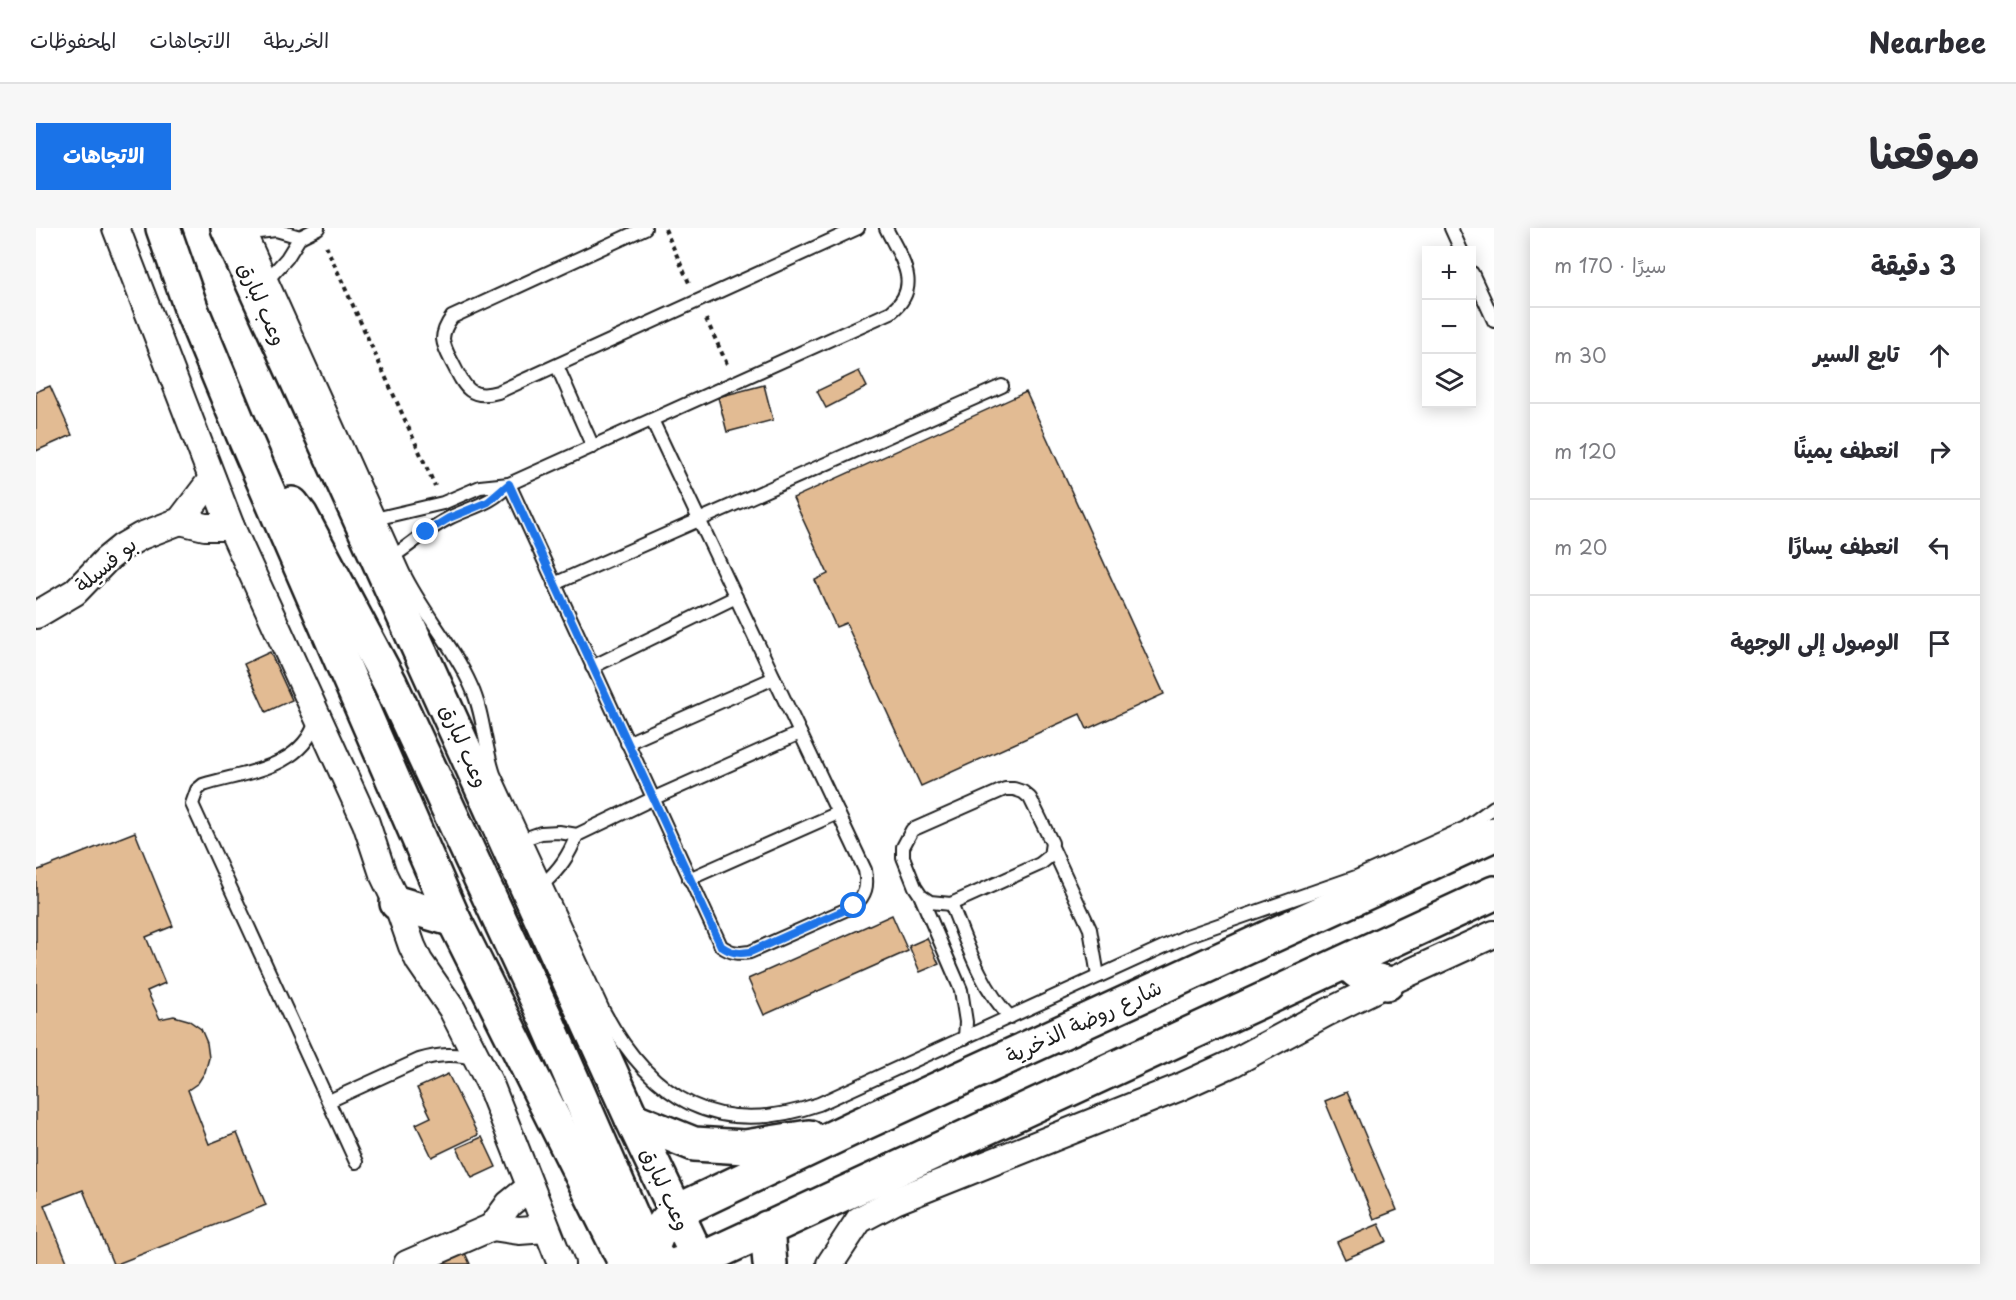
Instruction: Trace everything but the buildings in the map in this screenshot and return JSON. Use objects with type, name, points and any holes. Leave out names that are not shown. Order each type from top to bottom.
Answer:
[{"type":"street","points":[[116,228],[231,527],[366,824],[383,874],[397,903],[419,961],[452,1009],[490,1084],[561,1264]]},
{"type":"street","points":[[163,228],[192,311],[243,434],[454,920],[668,1262]]},
{"type":"street","name":"وعب لبارق","points":[[242,230],[632,1119],[676,1212],[668,1262]]},
{"type":"street","points":[[243,434],[301,516],[390,683],[546,1018],[641,1237],[668,1262]]},
{"type":"street","points":[[212,478],[180,521],[205,527],[231,527]]},
{"type":"street","name":"بو فسيلة","points":[[36,615],[75,592],[106,560],[123,547],[141,536],[180,521]]},
{"type":"street","name":"شارع روضة الذخرية","points":[[676,1212],[855,1127],[1494,834]]},
{"type":"street","points":[[668,1262],[767,1228],[1494,893]]},
{"type":"street","points":[[397,903],[454,920]]},
{"type":"street","points":[[830,1264],[860,1220],[895,1201],[1178,1088],[1233,1063],[1326,1012],[1387,982],[1494,934]]},
{"type":"street","points":[[1347,962],[1358,973],[1371,980],[1387,982]]},
{"type":"street","points":[[632,1119],[694,1144],[746,1147],[801,1139],[855,1127]]},
{"type":"street","points":[[407,1264],[492,1227],[509,1204],[530,1187]]},
{"type":"street","points":[[668,1262],[663,1223],[676,1212]]},
{"type":"street","points":[[492,1227],[519,1231],[546,1229]]},
{"type":"street","points":[[767,1228],[770,1264]]},
{"type":"lane","points":[[645,228],[452,317],[443,338],[464,386],[479,394],[488,395],[498,392],[858,228]]},
{"type":"lane","points":[[395,555],[449,518],[488,502],[509,484],[891,312],[902,304],[909,281],[885,228]]},
{"type":"lane","points":[[1451,228],[1459,246]]},
{"type":"lane","points":[[242,230],[276,230],[300,237],[320,233]]},
{"type":"lane","points":[[242,230],[270,277],[410,587],[447,639],[470,683],[479,708],[489,760],[603,1010],[618,1038],[638,1064],[656,1082],[676,1096],[698,1107],[747,1118],[772,1117],[819,1104],[1207,928],[1356,877],[1465,828],[1494,807]]},
{"type":"lane","points":[[270,277],[287,258],[300,237]]},
{"type":"lane","points":[[1476,282],[1494,321]]},
{"type":"lane","points":[[557,366],[593,447]]},
{"type":"lane","points":[[555,584],[1002,386]]},
{"type":"lane","points":[[509,484],[721,946],[730,952],[740,954],[750,952],[854,906],[866,890],[865,870],[652,420]]},
{"type":"lane","points":[[379,518],[443,503],[480,487],[509,484]]},
{"type":"lane","points":[[443,503],[449,518]]},
{"type":"lane","points":[[592,667],[736,597]]},
{"type":"lane","points":[[627,743],[774,678]]},
{"type":"lane","points":[[318,717],[305,744],[293,755],[266,768],[203,785],[197,790],[192,804],[356,1162]]},
{"type":"lane","points":[[524,839],[541,833],[559,832],[577,836],[652,799],[800,733]]},
{"type":"lane","points":[[965,1038],[965,1007],[961,990],[903,857],[903,848],[912,830],[996,792],[1014,789],[1023,792],[1030,798],[1090,929],[1098,976]]},
{"type":"lane","points":[[689,879],[838,813]]},
{"type":"lane","points":[[544,883],[559,870],[570,854],[577,836]]},
{"type":"lane","points":[[921,896],[930,902],[951,904],[1040,864],[1050,856],[1053,849]]},
{"type":"lane","points":[[951,904],[984,982],[1001,1008],[1010,1017]]},
{"type":"lane","points":[[329,1101],[419,1060],[433,1056],[462,1055],[477,1059]]},
{"type":"path","points":[[320,233],[443,503]]},
{"type":"route","points":[[426,532],[449,518],[488,502],[509,484],[721,946],[730,952],[740,954],[750,952],[854,906]]}]
